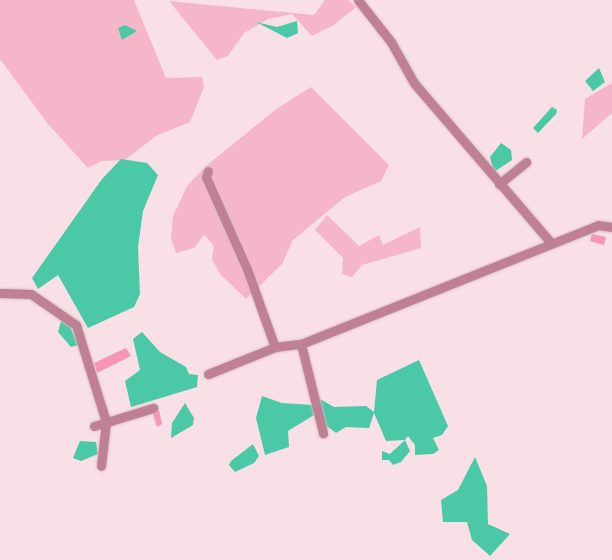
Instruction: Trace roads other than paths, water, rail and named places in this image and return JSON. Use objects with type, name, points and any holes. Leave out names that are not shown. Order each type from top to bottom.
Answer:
[{"type":"street","points":[[358,0],[391,42],[414,83],[551,243]]},
{"type":"street","points":[[500,184],[526,162]]},
{"type":"street","points":[[208,171],[206,177],[247,269],[275,348]]},
{"type":"street","points":[[208,374],[275,348],[301,344],[598,225],[612,226]]},
{"type":"street","points":[[0,293],[31,294],[76,325],[106,422],[101,466]]},
{"type":"street","points":[[301,344],[323,433]]},
{"type":"street","points":[[94,426],[153,408]]}]
